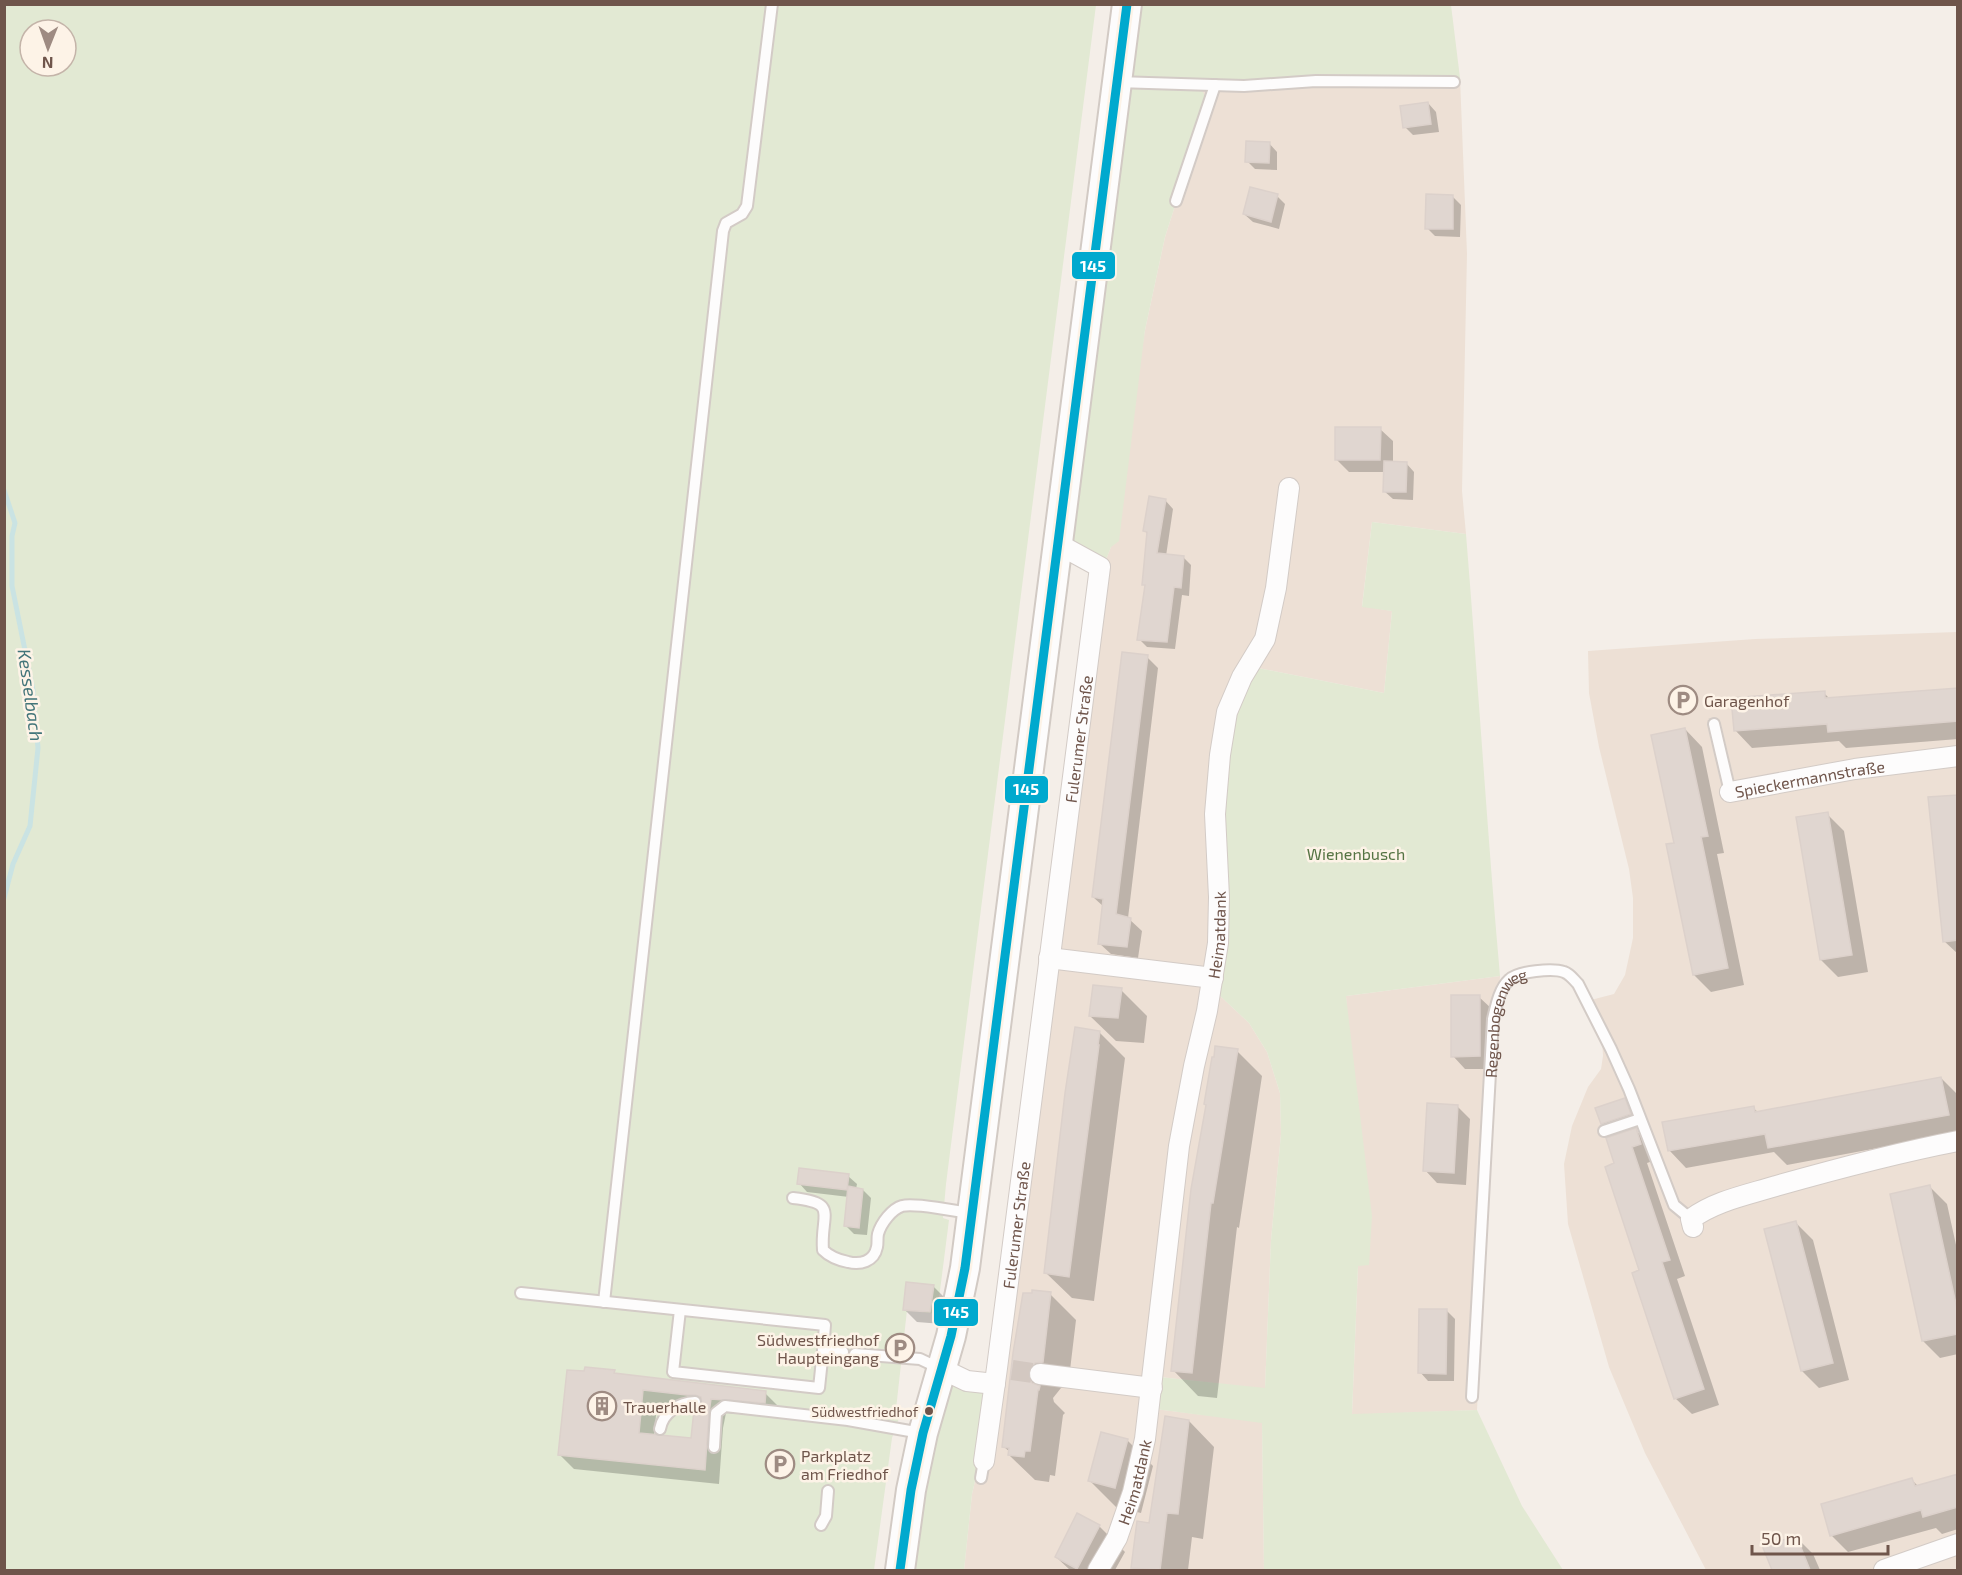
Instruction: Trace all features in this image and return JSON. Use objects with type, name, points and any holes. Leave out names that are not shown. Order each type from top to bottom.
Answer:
[{"type":"main road","points":[[900,1570],[911,1490],[923,1433],[959,1301],[972,1214],[1127,4]]},
{"type":"street","name":"Heimatdank","points":[[1098,1570],[1117,1538],[1133,1492],[1145,1439],[1179,1146],[1218,943],[1219,897],[1215,814],[1220,755],[1227,712],[1242,677],[1264,639],[1276,588],[1288,489]]},
{"type":"street","name":"Fulerumer Straße","points":[[982,1469],[1002,1374],[1049,958],[1100,567],[1058,544]]},
{"type":"street","name":"Spieckermannstraße","points":[[1730,792],[1832,773],[1958,756]]},
{"type":"street","points":[[1049,958],[1213,978]]},
{"type":"street","name":"Regenbogenweg","points":[[1692,1223],[1702,1211],[1734,1198],[1864,1162],[1958,1141]]},
{"type":"street","points":[[942,1369],[967,1381],[1002,1374]]},
{"type":"street","points":[[1040,1374],[1152,1388]]},
{"type":"street","points":[[1884,1570],[1958,1544]]},
{"type":"lane","points":[[604,1302],[723,231],[726,223],[742,214],[747,206],[772,4]]},
{"type":"lane","points":[[1117,82],[1244,86],[1316,81],[1454,82]]},
{"type":"lane","points":[[1176,201],[1215,85]]},
{"type":"lane","name":"Spieckermannstraße","points":[[1714,724],[1730,792]]},
{"type":"lane","name":"Regenbogenweg","points":[[1472,1397],[1493,1019],[1502,991],[1509,980],[1527,973],[1551,970],[1562,971],[1570,975],[1590,1005],[1611,1049],[1674,1205],[1692,1223]]},
{"type":"lane","points":[[1604,1131],[1640,1119]]},
{"type":"lane","points":[[793,1198],[815,1200],[820,1204],[825,1215],[823,1250],[828,1256],[854,1263],[865,1262],[873,1257],[877,1250],[878,1234],[883,1223],[903,1206],[972,1214]]},
{"type":"lane","points":[[521,1293],[825,1325],[819,1388],[673,1372],[680,1310]]},
{"type":"lane","points":[[823,1350],[920,1359],[942,1369]]},
{"type":"lane","points":[[660,1429],[665,1416],[671,1410],[695,1402]]},
{"type":"lane","points":[[711,1404],[841,1419],[923,1433]]},
{"type":"lane","points":[[714,1447],[716,1413],[725,1406]]},
{"type":"lane","points":[[821,1525],[826,1516],[828,1491]]},
{"type":"shaded area","points":[[1318,74],[1460,78],[1467,254],[1462,491],[1466,534],[1372,522],[1362,606],[1392,611],[1384,693],[1253,667],[1217,993],[1249,1023],[1267,1052],[1280,1093],[1281,1134],[1271,1240],[1265,1389],[1160,1377],[1155,1409],[1262,1422],[1264,1570],[964,1570],[972,1494],[980,1460],[1103,567],[1111,547],[1145,330],[1165,237],[1208,103],[1187,80],[1238,82]]},
{"type":"shaded area","points":[[1957,632],[1957,1570],[1706,1570],[1645,1453],[1609,1367],[1568,1224],[1564,1164],[1572,1126],[1588,1087],[1601,1069],[1603,1056],[1602,1039],[1587,1001],[1614,994],[1625,975],[1633,938],[1633,898],[1629,869],[1599,747],[1589,693],[1588,651],[1755,639]]},
{"type":"shaded area","points":[[1500,976],[1477,1410],[1352,1415],[1358,1266],[1346,996]]},
{"type":"green space","name":"Südwestfriedhof","points":[[4,5],[1096,5],[946,1184],[943,1218],[949,1220],[937,1314],[907,1310],[895,1418],[899,1418],[892,1438],[874,1570],[5,1570]]},
{"type":"green space","points":[[1137,5],[1451,5],[1460,78],[1318,74],[1238,82],[1188,81],[1203,92],[1208,103],[1165,237],[1145,330],[1119,541],[1111,547],[1103,567],[1065,545]]},
{"type":"green space","name":"Wienenbusch","points":[[1372,522],[1466,534],[1500,976],[1346,996],[1372,1216],[1369,1265],[1358,1266],[1352,1414],[1477,1410],[1522,1506],[1563,1570],[1264,1570],[1262,1423],[1155,1409],[1159,1377],[1265,1388],[1271,1240],[1281,1134],[1280,1093],[1267,1052],[1249,1023],[1217,993],[1222,785],[1232,712],[1253,667],[1384,693],[1392,611],[1362,607]]},
{"type":"green space","points":[[948,1376],[992,1388],[972,1494],[964,1570],[910,1570],[918,1510]]},
{"type":"building","points":[[1428,102],[1431,124],[1403,128],[1400,106]]},
{"type":"building","points":[[1246,141],[1270,142],[1269,163],[1245,162]]},
{"type":"building","points":[[1250,187],[1278,194],[1271,222],[1243,214]]},
{"type":"building","points":[[1426,194],[1453,195],[1453,229],[1425,229]]},
{"type":"building","points":[[1335,427],[1381,427],[1380,460],[1335,460]]},
{"type":"building","points":[[1384,461],[1407,462],[1406,492],[1383,492]]},
{"type":"building","points":[[1149,496],[1166,499],[1157,553],[1184,556],[1181,588],[1174,587],[1167,642],[1137,640],[1145,585],[1142,585],[1147,532],[1143,531]]},
{"type":"building","points":[[1122,652],[1148,655],[1116,914],[1131,918],[1127,947],[1098,944],[1103,899],[1092,897]]},
{"type":"building","points":[[1958,688],[1958,721],[1828,732],[1827,724],[1734,731],[1731,698],[1825,691],[1825,698]]},
{"type":"building","points":[[1685,728],[1708,836],[1701,837],[1728,968],[1693,975],[1666,844],[1674,843],[1651,735]]},
{"type":"building","points":[[1958,795],[1958,940],[1943,942],[1928,797]]},
{"type":"building","points":[[1828,812],[1852,955],[1820,960],[1796,817]]},
{"type":"building","points":[[1093,985],[1122,988],[1118,1018],[1089,1016]]},
{"type":"building","points":[[1451,995],[1480,995],[1480,1056],[1451,1057]]},
{"type":"building","points":[[1075,1027],[1100,1031],[1069,1277],[1044,1273]]},
{"type":"building","points":[[1215,1046],[1238,1049],[1213,1203],[1211,1203],[1192,1373],[1171,1371],[1191,1189]]},
{"type":"building","points":[[1941,1077],[1949,1115],[1768,1148],[1765,1134],[1668,1151],[1662,1122],[1754,1106],[1755,1112]]},
{"type":"building","points":[[1625,1098],[1631,1114],[1601,1124],[1595,1108]]},
{"type":"building","points":[[1427,1103],[1458,1105],[1454,1173],[1423,1171]]},
{"type":"building","points":[[1636,1128],[1641,1144],[1632,1147],[1670,1260],[1662,1262],[1704,1389],[1674,1399],[1632,1273],[1639,1270],[1605,1167],[1614,1163],[1606,1138]]},
{"type":"building","points":[[799,1168],[849,1174],[847,1190],[797,1184]]},
{"type":"building","points":[[1930,1185],[1958,1313],[1958,1334],[1922,1341],[1890,1194]]},
{"type":"building","points":[[848,1186],[863,1189],[859,1228],[844,1226]]},
{"type":"building","points":[[1796,1221],[1833,1363],[1801,1371],[1764,1229]]},
{"type":"building","points":[[906,1282],[934,1285],[930,1312],[903,1310]]},
{"type":"building","points":[[1032,1290],[1051,1292],[1043,1362],[1035,1363],[1028,1372],[1032,1383],[1040,1386],[1030,1451],[1025,1451],[1024,1457],[1008,1455],[1009,1448],[1002,1447],[1013,1353],[1023,1293],[1032,1293]]},
{"type":"building","points":[[1419,1309],[1447,1309],[1446,1374],[1418,1373]]},
{"type":"building","points":[[585,1367],[615,1370],[614,1373],[766,1391],[765,1403],[711,1399],[705,1470],[558,1455],[567,1370],[584,1371]],"holes":[[[643,1390],[701,1397],[702,1405],[694,1410],[691,1438],[639,1433]]]},
{"type":"building","points":[[1165,1416],[1189,1420],[1178,1514],[1167,1513],[1160,1570],[1131,1568],[1137,1521],[1149,1523]]},
{"type":"building","points":[[1101,1432],[1128,1439],[1115,1488],[1088,1481]]},
{"type":"building","points":[[1958,1474],[1958,1507],[1923,1517],[1921,1510],[1830,1536],[1821,1504],[1912,1478],[1915,1486]]},
{"type":"building","points":[[1077,1513],[1100,1525],[1077,1569],[1055,1557]]},
{"type":"building","points":[[1796,1535],[1810,1570],[1772,1570],[1763,1548]]},
{"type":"waterway","name":"Kesselbach","points":[[4,490],[15,523],[12,536],[12,586],[33,690],[38,748],[30,826],[13,864],[4,898]]},
{"type":"tunnel","points":[[1012,1370],[1040,1374]]},
{"type":"transit line","name":"145","points":[[900,1570],[911,1490],[923,1433],[951,1336],[965,1268],[1127,4]]},
{"type":"place","name":"Garagenhof","points":[[1683,700]]},
{"type":"place","name":"Südwestfriedhof Haupteingang","points":[[900,1348]]},
{"type":"place","name":"Trauerhalle","points":[[602,1406]]},
{"type":"place","name":"Südwestfriedhof","points":[[929,1411]]},
{"type":"place","name":"Parkplatz am Friedhof","points":[[780,1464]]}]
